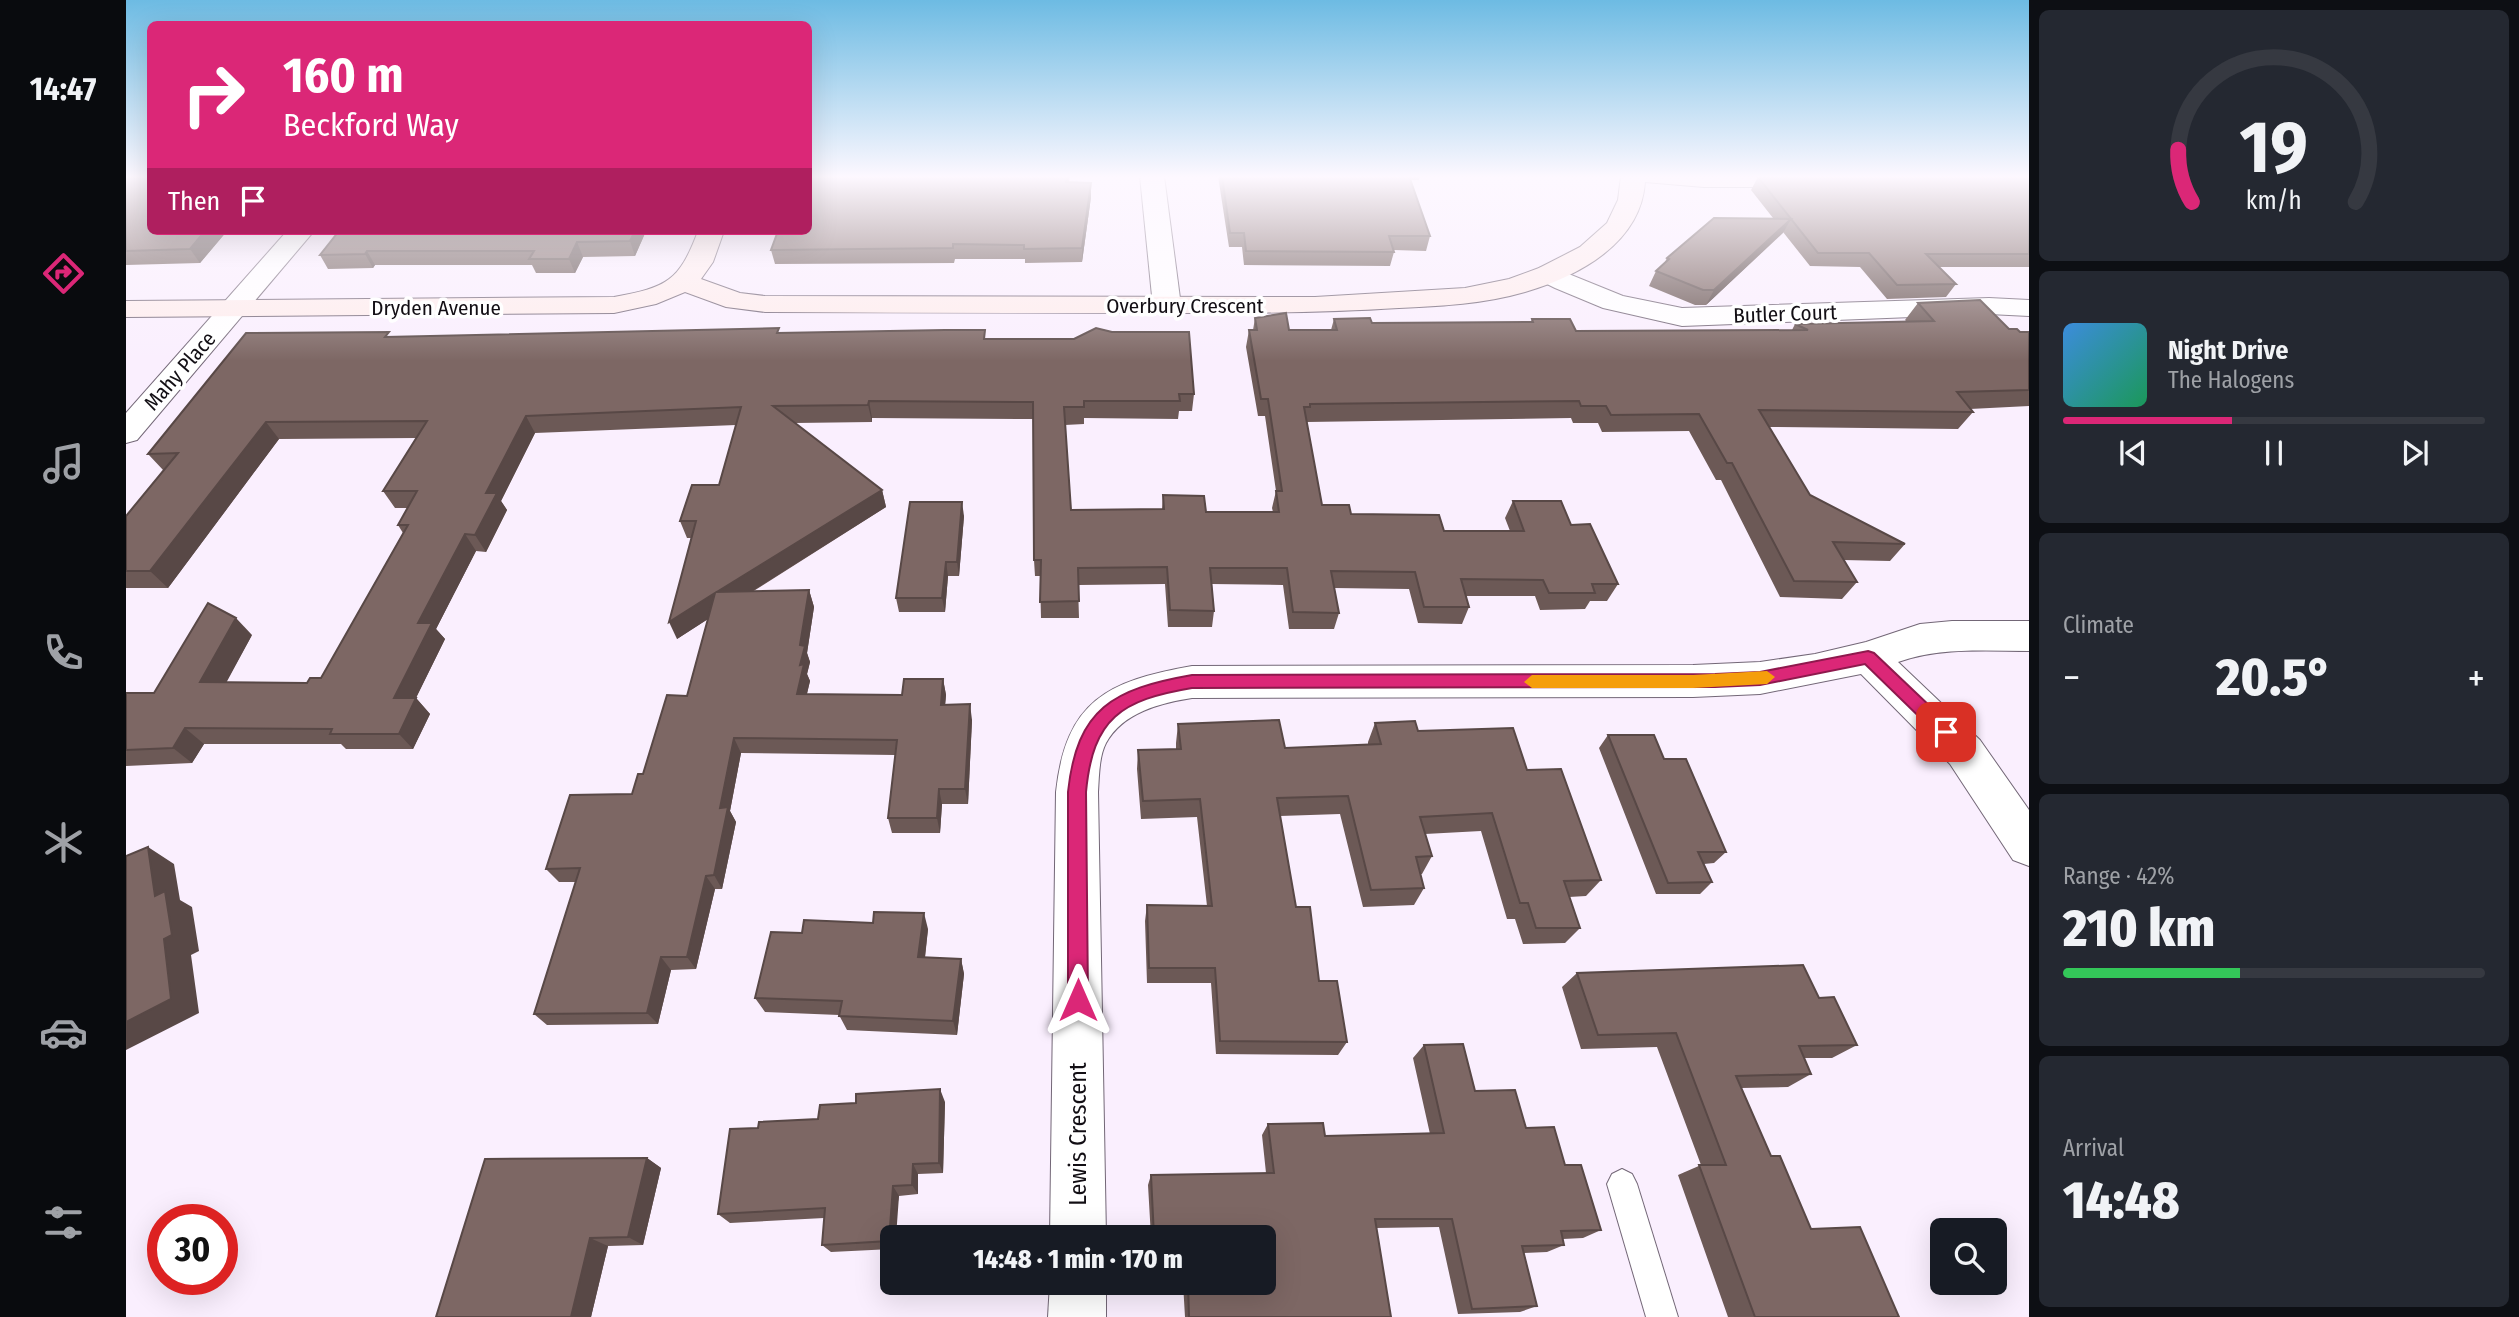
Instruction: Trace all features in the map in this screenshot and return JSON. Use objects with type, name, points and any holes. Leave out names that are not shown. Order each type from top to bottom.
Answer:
[{"type":"street","name":"Mahy Place","points":[[126,433],[295,237]]},
{"type":"street","name":"Dryden Avenue","points":[[126,309],[578,307],[641,300],[661,294],[694,272],[708,237]]},
{"type":"street","points":[[1159,237],[1167,306]]},
{"type":"street","name":"Overbury Crescent","points":[[682,282],[722,297],[751,303],[1167,306],[1315,305],[1434,300],[1490,292],[1549,274],[1589,253],[1606,237]]},
{"type":"street","name":"Butler Court","points":[[1549,274],[1607,302],[1655,314],[1682,317],[1989,306],[2029,308]]},
{"type":"street","name":"Lewis Crescent","points":[[1077,1225],[1077,792],[1080,763],[1090,733],[1112,710],[1137,695],[1192,682],[1693,681],[1760,678],[1868,657],[1920,639],[1952,636],[2029,636]]},
{"type":"street","points":[[1868,657],[1965,752],[2029,846]]},
{"type":"street","points":[[1077,1295],[1077,1317]]},
{"type":"lane","points":[[1622,1184],[1662,1317]]},
{"type":"building","points":[[126,237],[200,237],[190,249],[126,251]]},
{"type":"building","points":[[334,237],[632,237],[630,241],[577,242],[569,259],[529,259],[534,251],[367,251],[365,254],[320,255]]},
{"type":"building","points":[[776,237],[1083,237],[1082,248],[1024,249],[1024,245],[953,244],[953,248],[771,250]]},
{"type":"building","points":[[1244,237],[1389,237],[1394,252],[1246,251]]},
{"type":"building","points":[[1691,237],[1771,237],[1714,290],[1703,290],[1656,271],[1669,259],[1667,258]]},
{"type":"building","points":[[1806,237],[2029,237],[2029,254],[1926,254],[1956,284],[1897,285],[1869,253],[1818,253]]},
{"type":"building","points":[[1980,300],[2009,329],[2029,332],[2029,390],[1957,392],[1973,412],[1759,410],[1810,495],[1905,544],[1833,542],[1857,582],[1794,581],[1732,463],[1727,463],[1699,414],[1611,415],[1606,406],[1581,406],[1579,401],[1310,404],[1310,407],[1304,407],[1322,505],[1349,505],[1351,514],[1439,515],[1444,531],[1524,531],[1513,501],[1561,501],[1571,525],[1590,524],[1618,584],[1592,584],[1595,593],[1549,593],[1543,580],[1461,579],[1469,607],[1424,607],[1415,572],[1331,571],[1339,613],[1293,612],[1287,568],[1210,568],[1214,611],[1170,610],[1167,567],[1078,568],[1079,601],[1040,602],[1041,560],[1034,560],[1033,402],[869,401],[868,405],[773,406],[882,490],[717,592],[809,590],[800,645],[805,646],[800,665],[804,664],[797,694],[902,695],[904,679],[943,679],[941,705],[970,704],[965,789],[939,789],[937,818],[888,818],[897,740],[734,738],[720,808],[728,807],[714,875],[706,876],[687,957],[661,957],[647,1013],[534,1014],[580,868],[546,869],[570,795],[632,794],[638,774],[643,774],[667,695],[687,696],[715,593],[669,622],[696,521],[680,521],[692,485],[719,485],[741,407],[526,416],[486,493],[497,493],[475,535],[465,534],[418,623],[432,623],[394,698],[416,698],[399,734],[330,734],[332,729],[185,728],[173,748],[126,750],[126,693],[154,693],[208,603],[236,618],[200,682],[307,683],[310,678],[321,678],[408,525],[398,525],[417,491],[383,491],[427,421],[266,422],[150,571],[126,571],[126,516],[178,453],[148,454],[246,333],[389,332],[385,337],[779,328],[777,333],[985,330],[984,339],[1074,339],[1096,328],[1112,332],[1189,332],[1194,394],[1179,394],[1180,401],[1084,401],[1084,407],[1064,407],[1071,510],[1164,509],[1163,495],[1204,496],[1206,512],[1279,512],[1276,491],[1282,491],[1268,399],[1261,399],[1249,330],[1257,330],[1255,318],[1286,313],[1289,330],[1337,330],[1334,319],[1370,318],[1372,323],[1533,322],[1532,319],[1570,319],[1576,331],[1808,330],[1795,324],[1934,321],[1918,303]]},
{"type":"building","points":[[910,502],[962,502],[957,562],[946,562],[942,598],[896,598]]},
{"type":"building","points":[[1279,720],[1285,748],[1381,744],[1375,723],[1415,721],[1418,731],[1513,728],[1527,770],[1561,769],[1601,880],[1564,881],[1580,928],[1536,928],[1528,903],[1520,903],[1492,813],[1420,817],[1432,856],[1416,857],[1424,888],[1371,890],[1348,796],[1277,798],[1296,907],[1310,907],[1319,981],[1337,981],[1347,1042],[1220,1041],[1215,968],[1149,968],[1147,905],[1212,906],[1200,799],[1143,801],[1138,750],[1181,749],[1178,724]]},
{"type":"building","points":[[1608,735],[1654,735],[1664,759],[1686,759],[1726,852],[1698,852],[1712,882],[1668,883]]},
{"type":"building","points":[[148,847],[155,896],[165,891],[172,935],[164,939],[171,999],[126,1022],[126,856]]},
{"type":"building","points":[[874,912],[924,913],[918,957],[961,959],[953,1021],[839,1016],[842,1001],[755,998],[771,932],[802,933],[804,920],[873,923]]},
{"type":"building","points":[[1803,965],[1819,998],[1834,997],[1857,1045],[1799,1046],[1811,1074],[1736,1076],[1771,1156],[1780,1156],[1811,1229],[1860,1227],[1899,1317],[1755,1317],[1699,1165],[1726,1165],[1676,1033],[1598,1035],[1577,973]]},
{"type":"building","points":[[1463,1044],[1475,1091],[1515,1090],[1526,1128],[1554,1127],[1565,1165],[1581,1165],[1601,1230],[1561,1231],[1564,1245],[1522,1246],[1537,1306],[1472,1309],[1452,1219],[1375,1219],[1391,1317],[1189,1317],[1188,1295],[1276,1295],[1276,1225],[1153,1225],[1151,1175],[1274,1173],[1268,1124],[1323,1123],[1325,1136],[1444,1133],[1424,1045]]},
{"type":"building","points":[[940,1089],[939,1163],[913,1164],[912,1185],[893,1186],[890,1225],[880,1225],[880,1242],[822,1245],[825,1208],[718,1214],[730,1129],[758,1128],[759,1122],[818,1119],[820,1105],[856,1103],[856,1094]]},
{"type":"building","points":[[647,1158],[628,1237],[590,1238],[571,1317],[436,1317],[485,1159]]},
{"type":"slow traffic","points":[[1532,682],[1693,681],[1767,677]]},
{"type":"route","points":[[1078,1000],[1077,792],[1080,763],[1090,733],[1112,710],[1137,695],[1161,687],[1192,682],[1715,681],[1760,678],[1868,657],[1946,732]]}]
